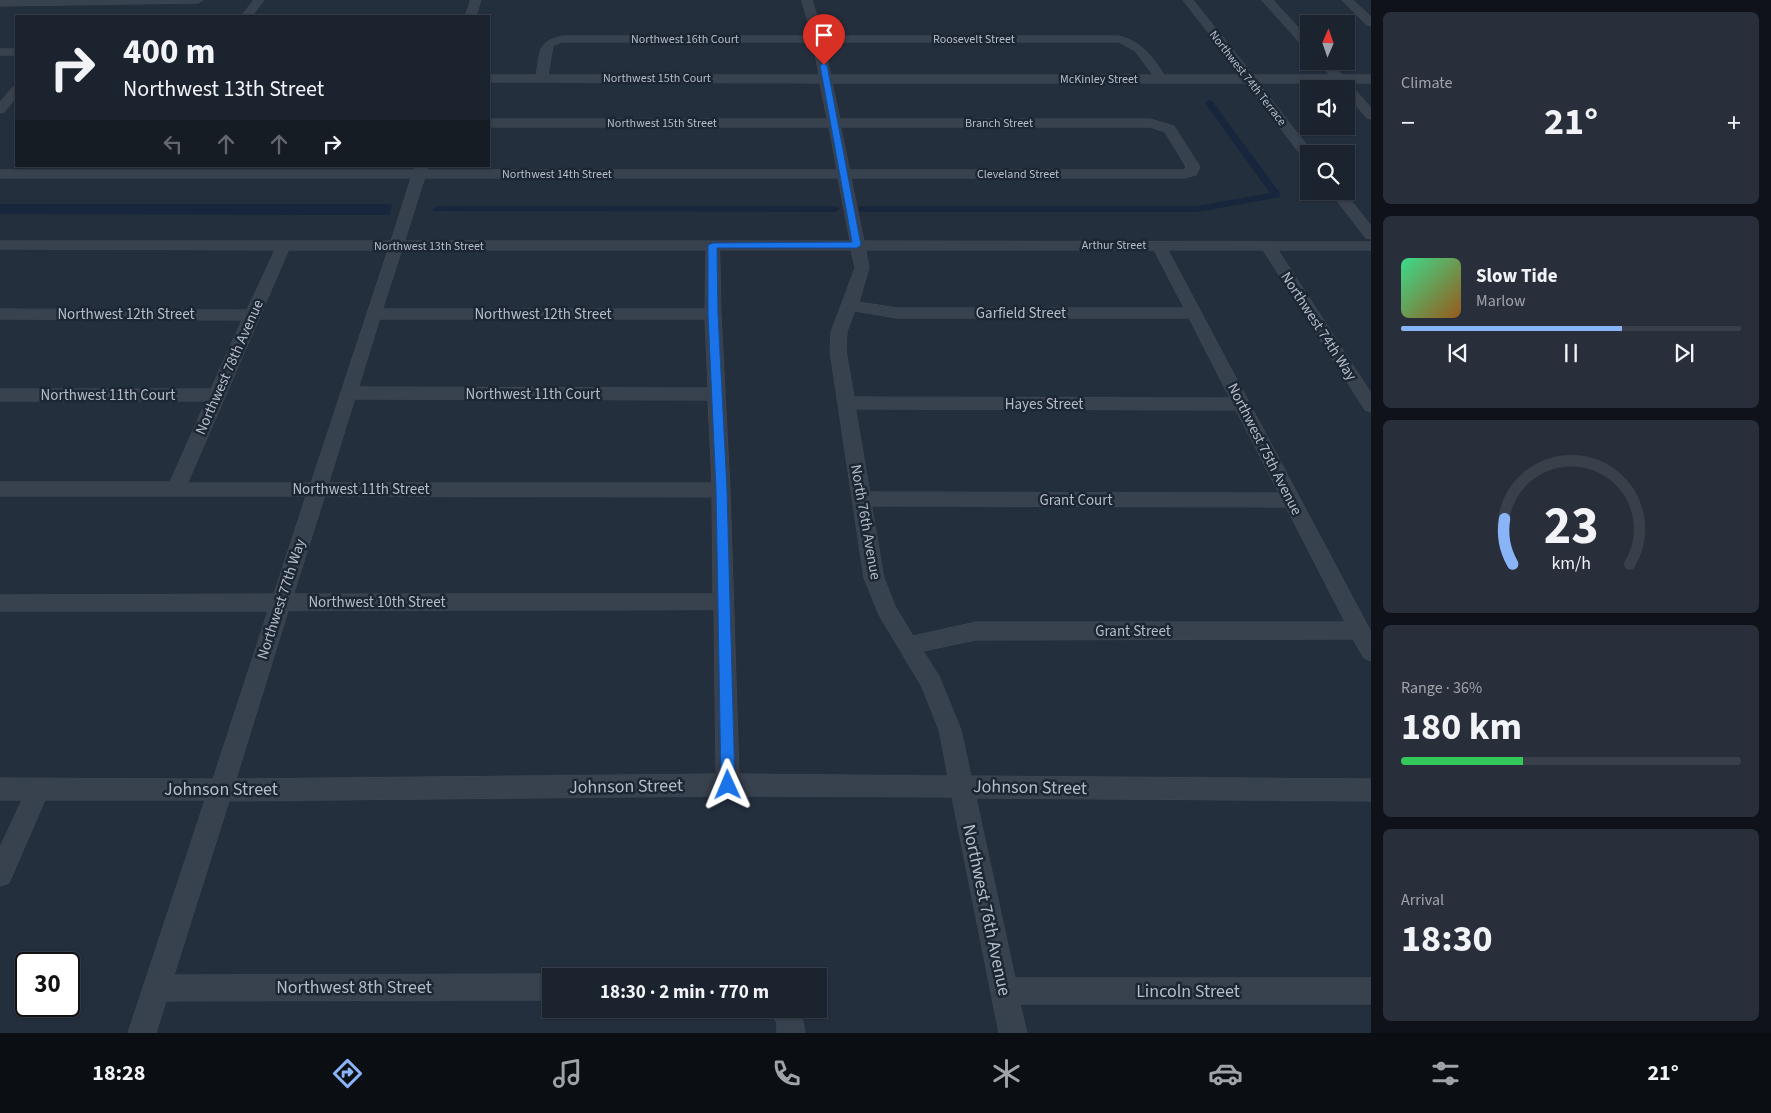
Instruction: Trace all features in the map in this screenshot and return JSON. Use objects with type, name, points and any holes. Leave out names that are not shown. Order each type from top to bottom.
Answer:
[{"type":"street","points":[[169,11],[177,0]]},
{"type":"street","points":[[0,3],[198,0]]},
{"type":"street","points":[[248,15],[259,0]]},
{"type":"street","points":[[470,15],[476,0]]},
{"type":"street","points":[[807,0],[826,78],[857,245]]},
{"type":"street","name":"Northwest 74th Terrace","points":[[1188,0],[1300,145]]},
{"type":"street","points":[[1267,0],[1300,36]]},
{"type":"street","points":[[1347,0],[1371,23]]},
{"type":"street","name":"Northwest 16th Court","points":[[552,42],[563,39],[818,39]]},
{"type":"street","name":"Roosevelt Street","points":[[818,39],[1119,39],[1130,41],[1137,45],[1161,79]]},
{"type":"street","points":[[541,79],[548,45],[552,42]]},
{"type":"street","points":[[0,52],[15,52]]},
{"type":"street","points":[[1331,70],[1339,80]]},
{"type":"street","name":"McKinley Street","points":[[826,78],[1371,79]]},
{"type":"street","name":"Northwest 15th Court","points":[[490,79],[826,78]]},
{"type":"street","points":[[0,109],[15,92]]},
{"type":"street","points":[[1355,97],[1371,114]]},
{"type":"street","name":"Northwest 15th Street","points":[[490,123],[835,123]]},
{"type":"street","name":"Branch Street","points":[[835,123],[1150,123],[1163,126]]},
{"type":"street","name":"Cleveland Street","points":[[845,173],[1184,174],[1191,172],[1193,167],[1175,137],[1170,130],[1163,126]]},
{"type":"street","name":"Northwest 14th Street","points":[[0,174],[44,170],[845,173]]},
{"type":"street","name":"Northwest 77th Way","points":[[142,1033],[421,170]]},
{"type":"street","points":[[1344,200],[1371,235]]},
{"type":"street","name":"Northwest 78th Avenue","points":[[176,489],[284,245]]},
{"type":"street","points":[[713,245],[713,314],[721,490],[728,785]]},
{"type":"street","name":"Northwest 13th Street","points":[[0,246],[857,245]]},
{"type":"street","name":"Arthur Street","points":[[857,245],[1371,246]]},
{"type":"street","name":"North 76th Avenue","points":[[857,245],[862,268],[839,332],[838,351],[874,578],[886,609],[931,683],[942,709],[950,730],[961,786]]},
{"type":"street","name":"Northwest 75th Avenue","points":[[1159,246],[1371,652]]},
{"type":"street","name":"Northwest 74th Way","points":[[1268,246],[1371,406]]},
{"type":"street","name":"Garfield Street","points":[[850,305],[897,313],[1193,313]]},
{"type":"street","name":"Northwest 12th Street","points":[[0,314],[252,315]]},
{"type":"street","name":"Northwest 12th Street","points":[[374,314],[713,314]]},
{"type":"street","name":"Northwest 11th Court","points":[[349,394],[717,394]]},
{"type":"street","name":"Northwest 11th Court","points":[[0,395],[217,395]]},
{"type":"street","name":"Hayes Street","points":[[847,403],[1242,404]]},
{"type":"street","name":"Northwest 11th Street","points":[[0,489],[721,490]]},
{"type":"street","name":"Grant Court","points":[[861,499],[1291,500]]},
{"type":"street","name":"Northwest 10th Street","points":[[0,603],[724,602]]},
{"type":"street","name":"Grant Street","points":[[907,646],[976,631],[1360,630]]},
{"type":"street","name":"Johnson Street","points":[[0,790],[728,785],[1371,790]]},
{"type":"street","name":"Northwest 76th Avenue","points":[[961,786],[1013,1033]]},
{"type":"street","points":[[0,874],[38,790]]},
{"type":"street","name":"Northwest 8th Street","points":[[156,988],[542,987]]},
{"type":"street","name":"Lincoln Street","points":[[1005,991],[1371,991]]},
{"type":"street","points":[[788,1018],[791,1033]]},
{"type":"water","points":[[0,204],[392,205],[389,215],[385,215],[0,214]]},
{"type":"waterway","points":[[861,209],[1198,209],[1276,195],[1209,103]]},
{"type":"waterway","points":[[438,209],[835,209]]},
{"type":"route","points":[[728,785],[721,490],[713,314],[713,245],[857,245],[824,65]]}]
